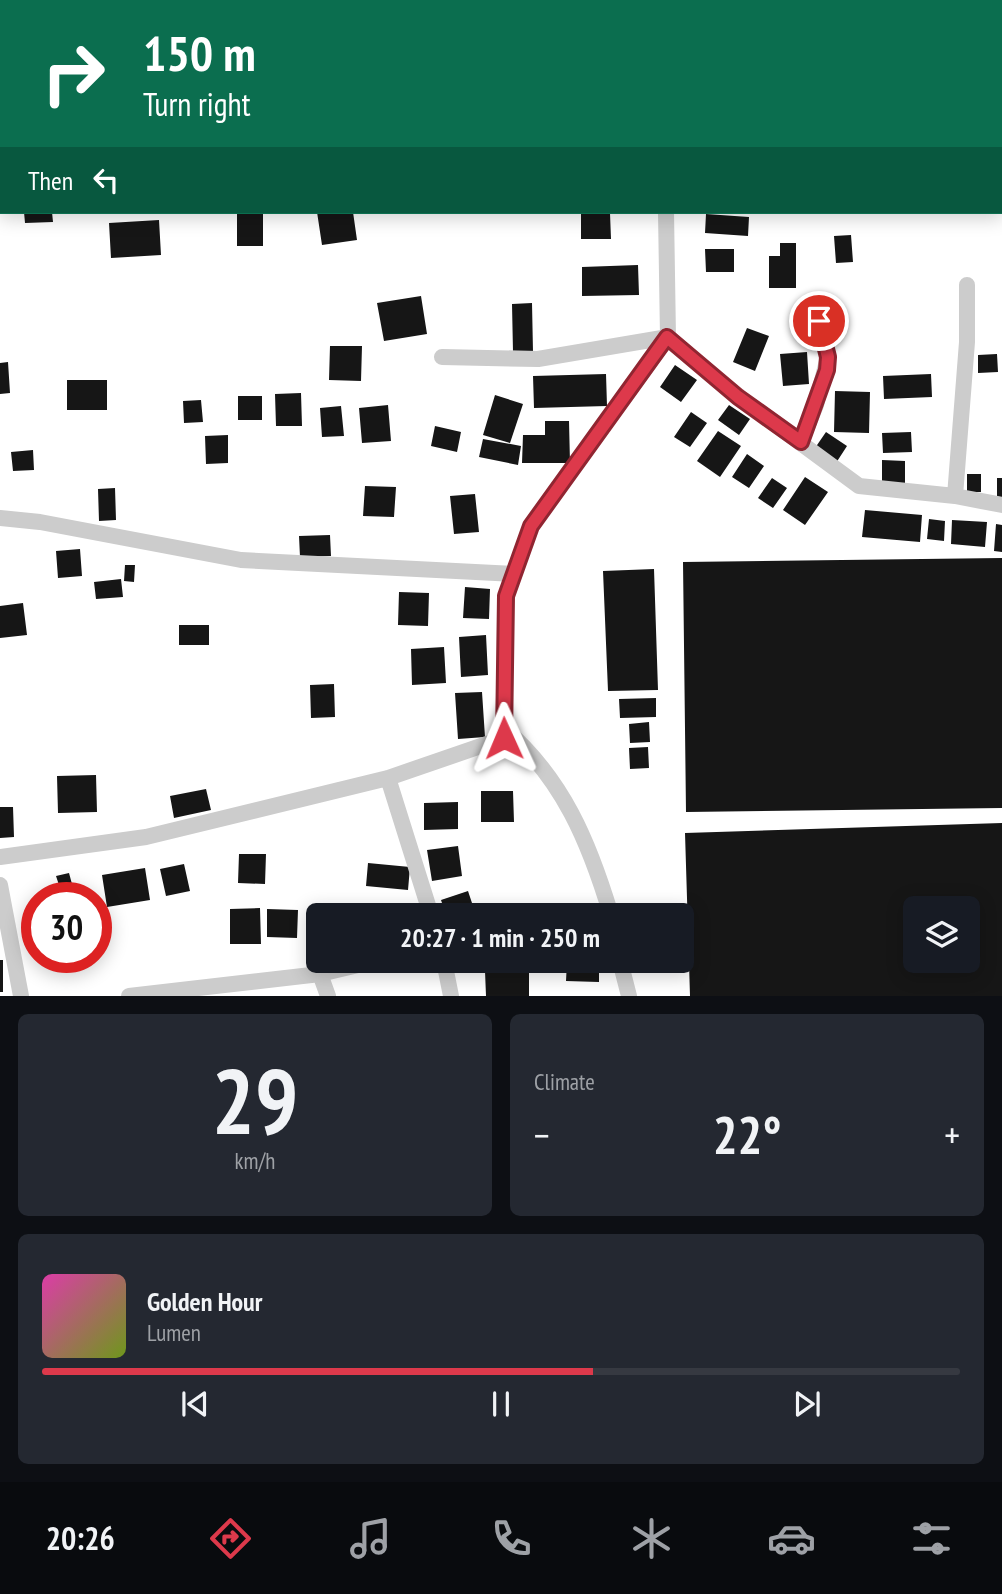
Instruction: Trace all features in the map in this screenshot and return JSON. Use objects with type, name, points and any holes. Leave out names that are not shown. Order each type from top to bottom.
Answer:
[{"type":"street","points":[[0,857],[146,837],[388,778],[504,738],[506,596],[531,526],[667,337],[666,214]]},
{"type":"street","points":[[955,496],[967,342],[967,285]]},
{"type":"street","points":[[801,442],[819,393],[828,357],[813,302]]},
{"type":"street","points":[[442,357],[538,359],[667,337],[738,397],[859,486],[955,496],[1002,505]]},
{"type":"street","points":[[0,518],[40,522],[241,560],[514,574]]},
{"type":"street","points":[[504,728],[526,747],[553,779],[573,813],[607,903]]},
{"type":"street","points":[[388,778],[427,903]]},
{"type":"street","points":[[0,886],[21,996]]},
{"type":"street","points":[[129,996],[324,973]]},
{"type":"street","points":[[447,973],[452,996]]},
{"type":"street","points":[[623,973],[629,996]]},
{"type":"street","points":[[320,974],[328,996]]},
{"type":"building","points":[[24,214],[52,214],[53,222],[25,223]]},
{"type":"building","points":[[237,214],[263,214],[263,246],[237,246]]},
{"type":"building","points":[[317,214],[353,214],[357,240],[322,245]]},
{"type":"building","points":[[581,214],[610,214],[611,239],[581,239]]},
{"type":"building","points":[[706,214],[749,217],[748,236],[705,233]]},
{"type":"building","points":[[159,220],[161,255],[111,258],[109,223]]},
{"type":"building","points":[[851,235],[853,262],[836,263],[834,236]]},
{"type":"building","points":[[780,243],[796,243],[796,288],[769,288],[769,256],[780,256]]},
{"type":"building","points":[[705,249],[734,249],[734,272],[706,272]]},
{"type":"building","points":[[638,265],[639,295],[582,296],[582,267]]},
{"type":"building","points":[[421,296],[427,334],[384,341],[377,303]]},
{"type":"building","points":[[532,303],[533,352],[513,352],[512,304]]},
{"type":"building","points":[[747,328],[769,336],[755,371],[733,362]]},
{"type":"building","points":[[330,346],[362,346],[361,381],[329,380]]},
{"type":"building","points":[[807,352],[809,384],[783,386],[780,354]]},
{"type":"building","points":[[997,354],[998,372],[978,373],[978,355]]},
{"type":"building","points":[[8,362],[10,393],[0,394],[0,363]]},
{"type":"building","points":[[675,365],[697,380],[681,402],[660,387]]},
{"type":"building","points":[[606,374],[607,406],[534,408],[533,376]]},
{"type":"building","points":[[931,374],[932,397],[884,399],[883,376]]},
{"type":"building","points":[[67,380],[107,380],[107,410],[67,410]]},
{"type":"building","points":[[835,391],[870,392],[869,433],[834,432]]},
{"type":"building","points":[[301,393],[302,426],[276,426],[275,394]]},
{"type":"building","points":[[495,395],[523,404],[510,443],[483,435]]},
{"type":"building","points":[[238,396],[262,396],[262,420],[238,420]]},
{"type":"building","points":[[201,400],[203,422],[184,423],[183,401]]},
{"type":"building","points":[[388,405],[391,441],[362,443],[359,408]]},
{"type":"building","points":[[729,405],[750,419],[739,435],[718,420]]},
{"type":"building","points":[[341,406],[344,436],[322,437],[320,408]]},
{"type":"building","points":[[691,412],[707,423],[690,447],[674,437]]},
{"type":"building","points":[[545,421],[569,421],[570,463],[522,463],[523,435],[545,435]]},
{"type":"building","points":[[435,426],[461,432],[457,452],[431,446]]},
{"type":"building","points":[[718,431],[741,446],[720,477],[697,461]]},
{"type":"building","points":[[826,432],[847,446],[836,463],[815,448]]},
{"type":"building","points":[[911,432],[912,452],[883,453],[882,433]]},
{"type":"building","points":[[228,435],[228,463],[206,464],[205,436]]},
{"type":"building","points":[[483,439],[521,446],[518,465],[479,457]]},
{"type":"building","points":[[33,450],[34,470],[13,471],[11,452]]},
{"type":"building","points":[[747,454],[764,466],[749,488],[732,477]]},
{"type":"building","points":[[882,460],[905,461],[905,486],[882,486]]},
{"type":"building","points":[[967,474],[981,474],[981,492],[967,492]]},
{"type":"building","points":[[805,477],[828,492],[805,525],[783,510]]},
{"type":"building","points":[[772,478],[787,488],[773,508],[758,498]]},
{"type":"building","points":[[997,478],[1002,478],[1002,499],[997,499]]},
{"type":"building","points":[[365,486],[396,487],[394,517],[363,516]]},
{"type":"building","points":[[115,488],[116,520],[99,521],[98,489]]},
{"type":"building","points":[[475,494],[479,532],[454,534],[450,496]]},
{"type":"building","points":[[865,510],[922,515],[920,542],[862,537]]},
{"type":"building","points":[[929,519],[945,521],[944,541],[927,539]]},
{"type":"building","points":[[952,520],[987,522],[985,547],[951,544]]},
{"type":"building","points":[[996,524],[1002,525],[1002,552],[994,551]]},
{"type":"building","points":[[330,535],[331,556],[300,557],[299,536]]},
{"type":"building","points":[[80,549],[82,576],[58,578],[56,551]]},
{"type":"building","points":[[1002,558],[1002,808],[686,812],[683,562]]},
{"type":"building","points":[[125,565],[135,565],[134,582],[124,581]]},
{"type":"building","points":[[654,569],[658,690],[608,691],[603,571]]},
{"type":"building","points":[[121,579],[123,597],[96,599],[94,582]]},
{"type":"building","points":[[465,587],[490,589],[489,619],[463,618]]},
{"type":"building","points":[[399,592],[429,593],[428,626],[398,625]]},
{"type":"building","points":[[23,603],[27,635],[0,638],[0,606]]},
{"type":"building","points":[[179,625],[209,625],[209,645],[179,645]]},
{"type":"building","points":[[486,635],[488,675],[461,677],[459,637]]},
{"type":"building","points":[[444,647],[446,683],[412,685],[411,649]]},
{"type":"building","points":[[334,684],[335,717],[311,718],[310,685]]},
{"type":"building","points":[[482,692],[485,737],[458,739],[455,693]]},
{"type":"building","points":[[656,698],[656,717],[620,718],[619,699]]},
{"type":"building","points":[[649,722],[650,742],[630,743],[629,724]]},
{"type":"building","points":[[648,747],[649,768],[630,769],[629,748]]},
{"type":"building","points":[[96,775],[97,812],[58,813],[57,776]]},
{"type":"building","points":[[206,789],[211,810],[174,818],[170,796]]},
{"type":"building","points":[[481,791],[513,791],[514,822],[481,822]]},
{"type":"building","points":[[458,802],[458,829],[424,830],[424,803]]},
{"type":"building","points":[[0,807],[13,807],[14,837],[0,838]]},
{"type":"building","points":[[1002,823],[1002,996],[690,996],[689,973],[694,973],[694,903],[687,903],[685,833]]},
{"type":"building","points":[[458,846],[462,876],[432,881],[427,850]]},
{"type":"building","points":[[239,854],[266,854],[265,884],[238,883]]},
{"type":"building","points":[[368,863],[410,867],[408,890],[366,886]]},
{"type":"building","points":[[184,864],[190,891],[166,896],[160,869]]},
{"type":"building","points":[[145,868],[150,900],[112,906],[112,882],[103,882],[102,875]]},
{"type":"building","points":[[69,873],[71,882],[58,882],[56,876]]},
{"type":"building","points":[[468,891],[472,903],[442,903],[441,900]]},
{"type":"building","points":[[260,908],[261,944],[230,944],[230,909]]},
{"type":"building","points":[[267,909],[298,910],[297,938],[267,937]]},
{"type":"building","points":[[0,960],[3,960],[3,992],[0,992]]},
{"type":"building","points":[[485,973],[529,973],[529,996],[486,996]]},
{"type":"building","points":[[566,973],[599,973],[599,982],[566,981]]},
{"type":"route","points":[[504,738],[506,596],[531,526],[667,337],[738,397],[801,442],[827,370],[828,357],[819,321]]}]
